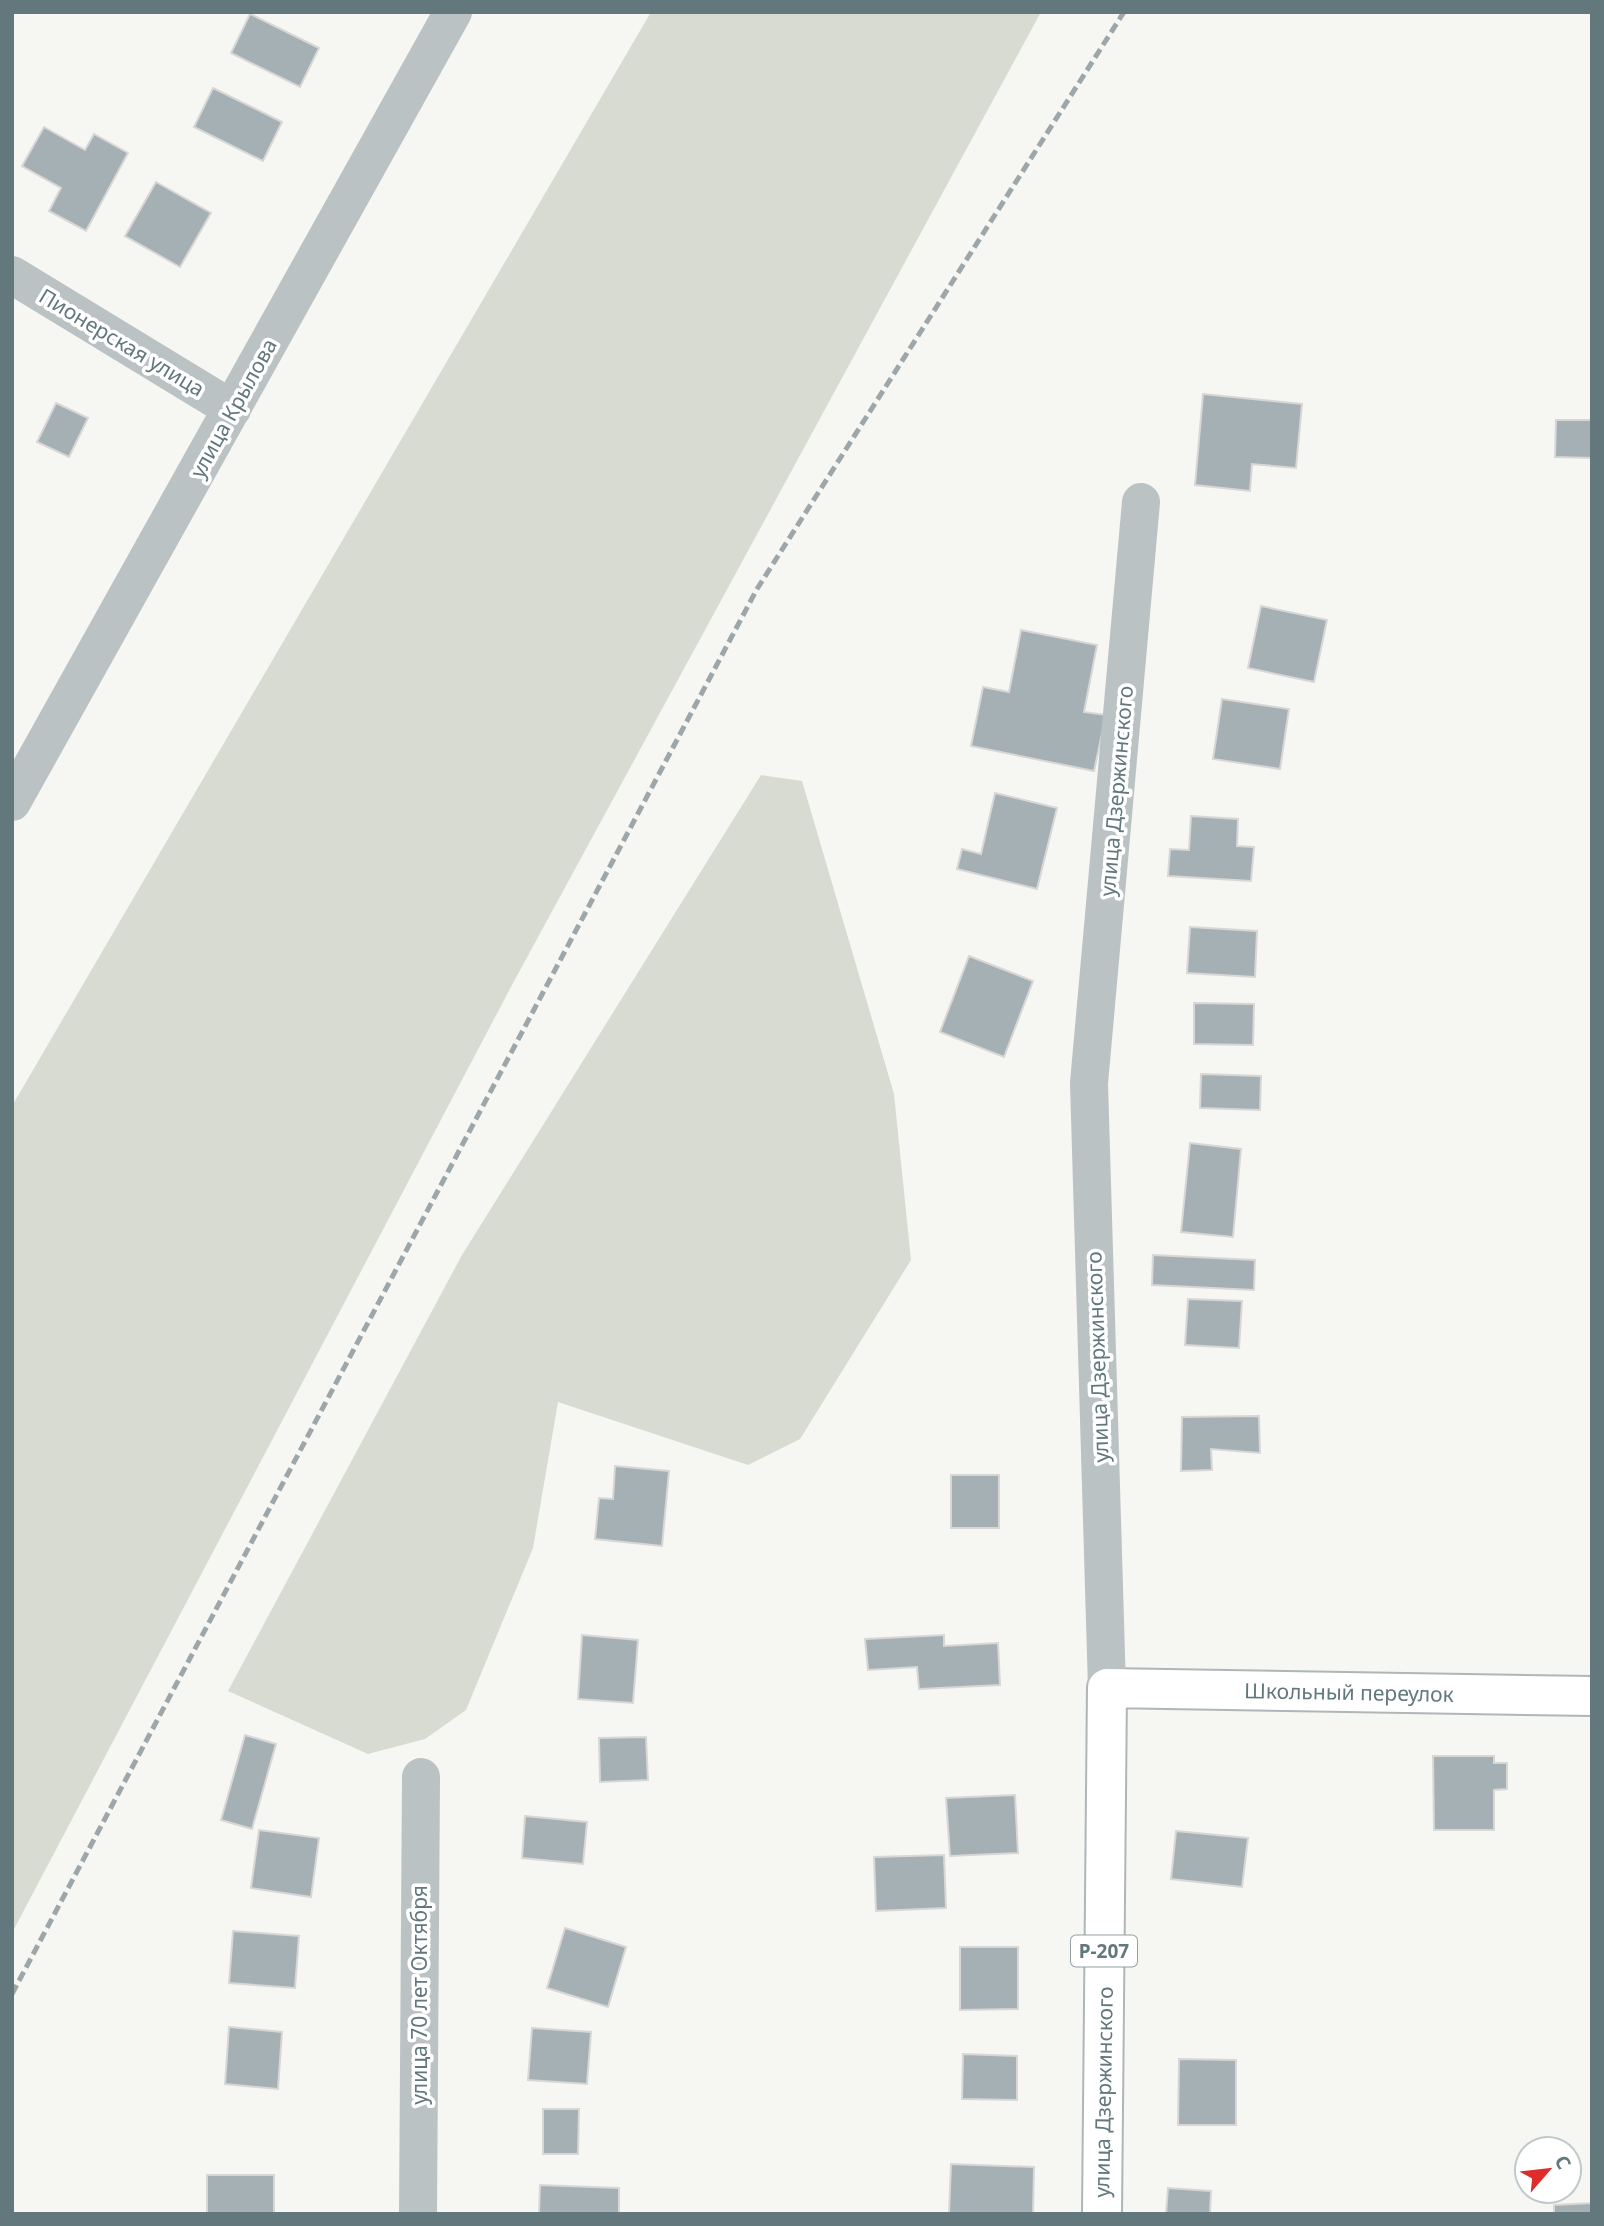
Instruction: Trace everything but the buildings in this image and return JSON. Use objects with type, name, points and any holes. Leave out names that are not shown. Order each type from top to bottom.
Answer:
[{"type":"main road","name":"Школьный переулок","points":[[1107,1688],[1592,1696]]},
{"type":"main road","name":"улица Дзержинского","points":[[1102,2214],[1107,1688]]},
{"type":"street","name":"улица Крылова","points":[[12,803],[453,12]]},
{"type":"street","name":"Пионерская улица","points":[[12,275],[232,409]]},
{"type":"street","name":"улица Дзержинского","points":[[1107,1688],[1089,1083],[1142,502]]},
{"type":"street","name":"улица 70 лет Октября","points":[[418,2214],[421,1777]]},
{"type":"shaded area","points":[[651,12],[1041,12],[512,985],[12,1933],[12,1106]]},
{"type":"shaded area","points":[[761,775],[802,781],[894,1094],[911,1260],[800,1439],[748,1465],[558,1402],[533,1548],[466,1710],[425,1739],[368,1754],[228,1691],[462,1255]]},
{"type":"railway","points":[[12,1994],[757,589],[1124,12]]}]
